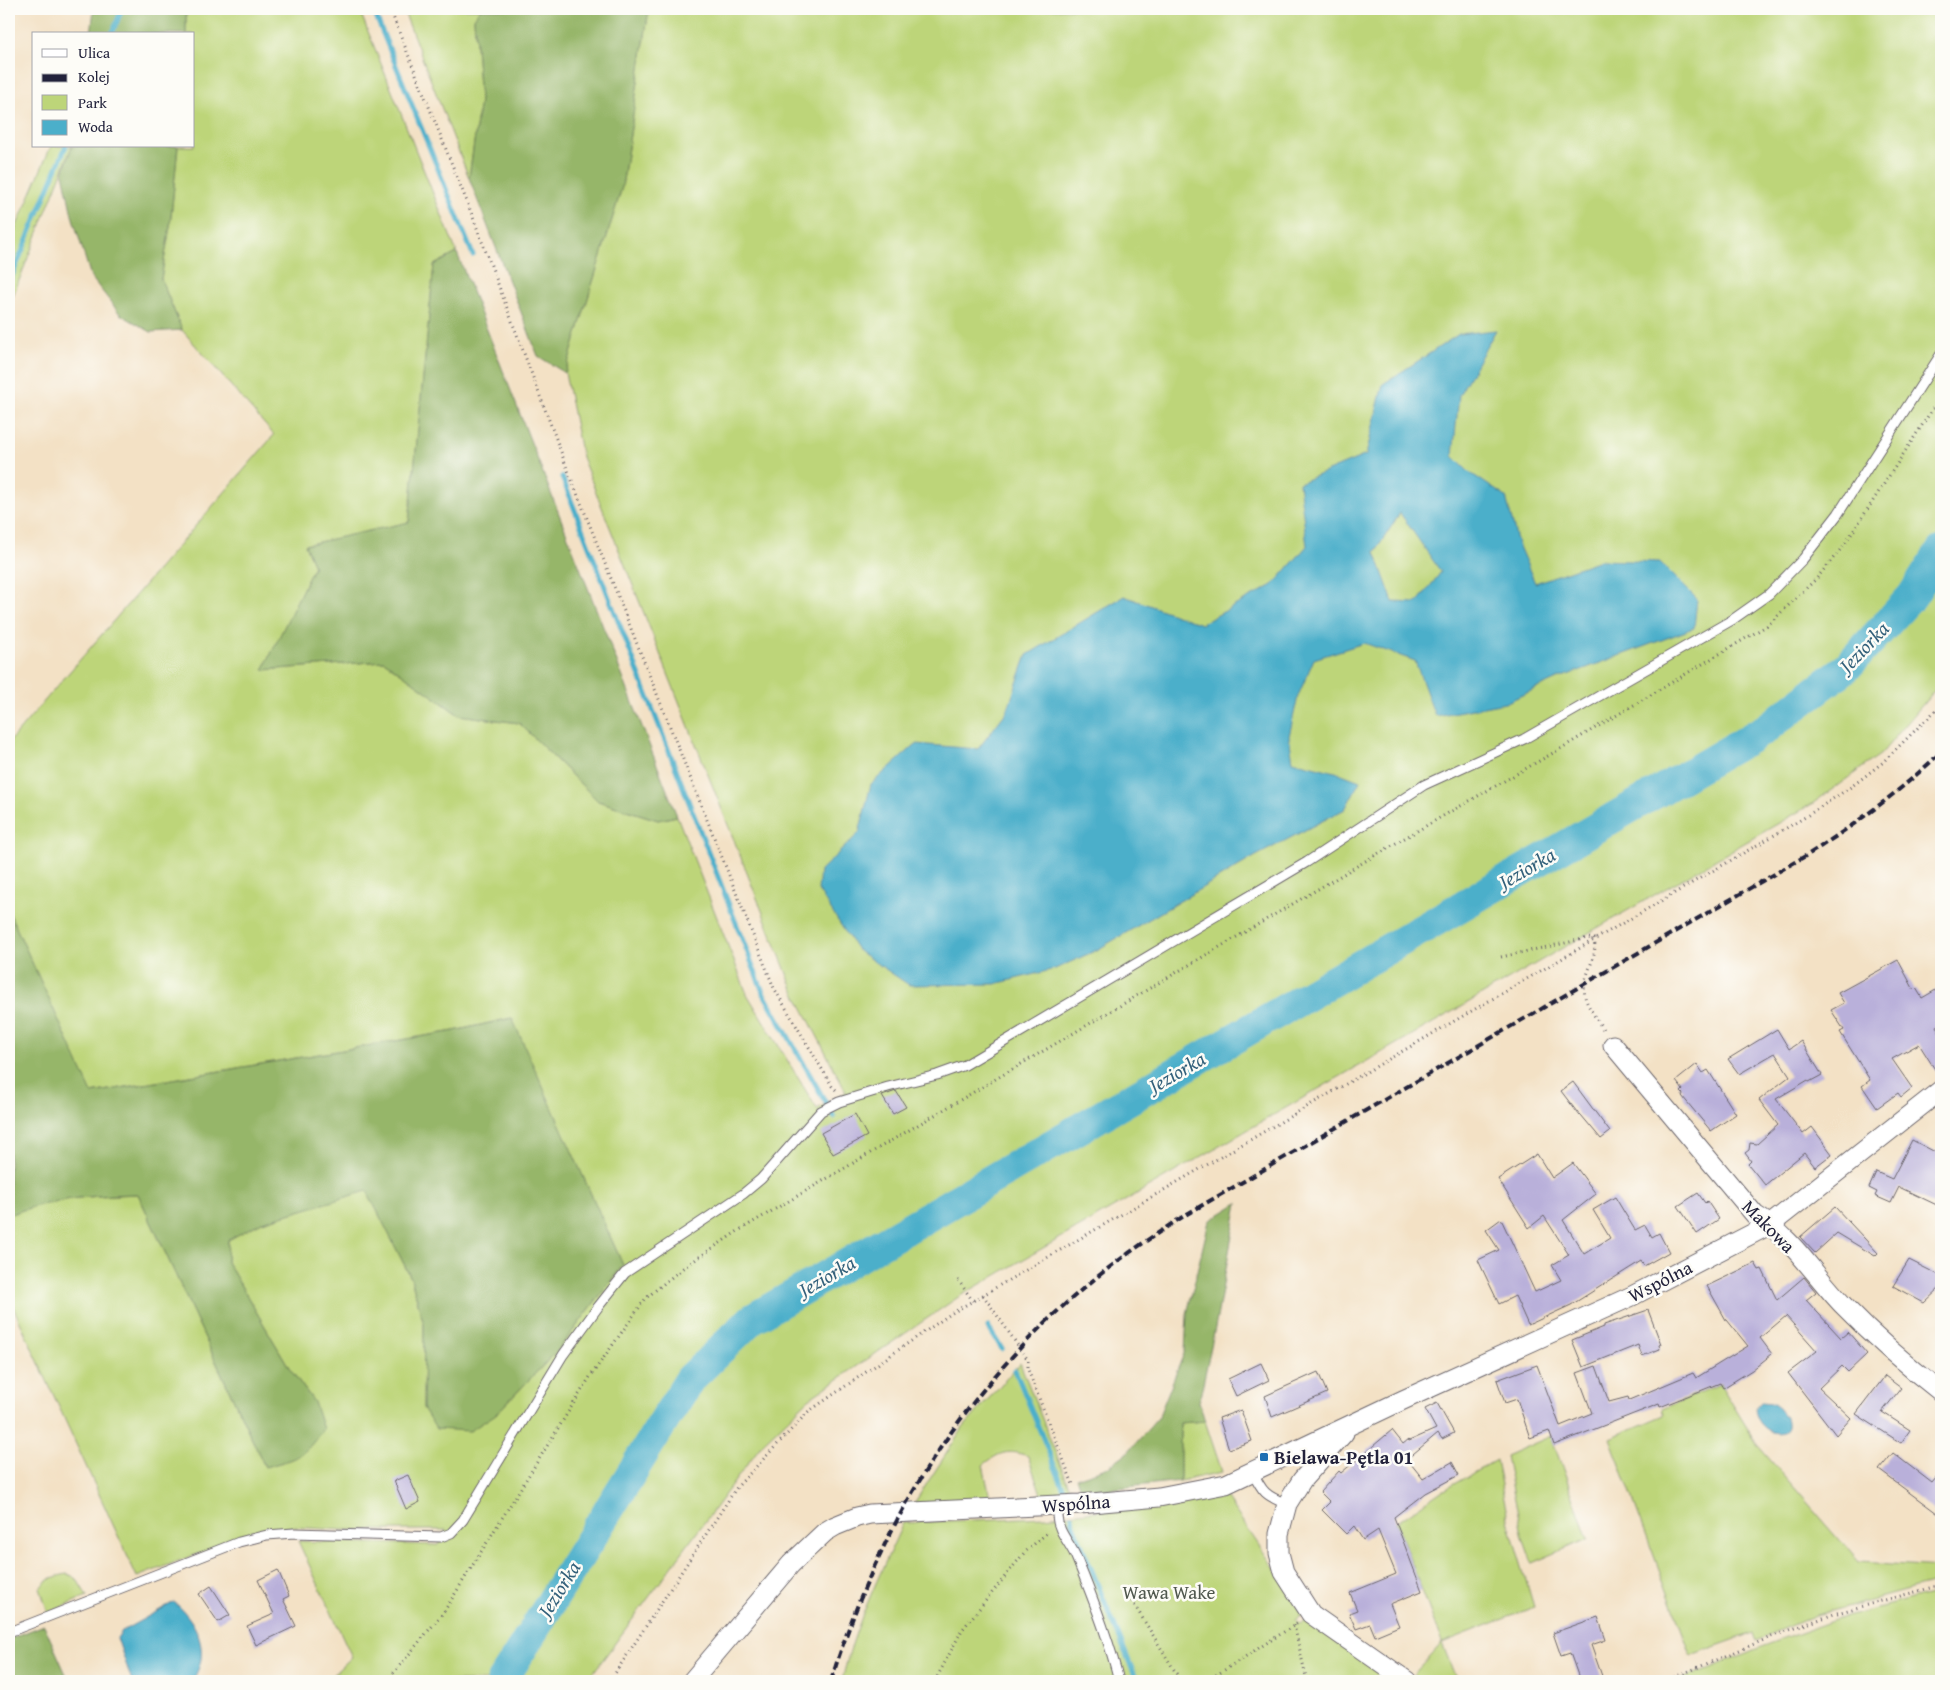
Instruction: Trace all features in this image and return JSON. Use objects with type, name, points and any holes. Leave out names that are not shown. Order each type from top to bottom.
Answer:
[{"type":"street","name":"Makowa","points":[[1613,1045],[1755,1215],[1771,1224],[1843,1305],[1902,1362],[1941,1392]]},
{"type":"street","name":"Wspólna","points":[[692,1681],[801,1555],[835,1526],[870,1514],[1080,1504],[1160,1497],[1226,1484],[1632,1296],[1771,1224],[1941,1090]]},
{"type":"street","name":"Wspólna","points":[[1350,1425],[1302,1480],[1287,1504],[1279,1534],[1279,1553],[1284,1572],[1311,1614],[1407,1681]]},
{"type":"lane","points":[[9,1632],[239,1542],[294,1533],[441,1537],[451,1534],[463,1520],[563,1355],[625,1273],[743,1194],[761,1179],[821,1111],[842,1101],[937,1075],[965,1065],[1307,862],[1424,785],[1524,739],[1732,620],[1769,594],[1803,559],[1838,514],[1941,354]]},
{"type":"lane","points":[[1253,1472],[1261,1490],[1273,1499],[1287,1504]]},
{"type":"lane","points":[[1057,1520],[1074,1553],[1092,1596],[1114,1657],[1119,1681]]},
{"type":"path","points":[[390,9],[471,212],[567,468],[774,988],[842,1101]]},
{"type":"path","points":[[387,1681],[443,1613],[590,1377],[646,1298],[683,1268],[738,1231],[1768,625],[1817,578],[1845,544],[1941,396]]},
{"type":"path","points":[[610,1681],[737,1487],[808,1412],[880,1362],[983,1295],[1794,824],[1852,787],[1882,763],[1941,705]]},
{"type":"path","points":[[1501,957],[1588,938],[1594,939]]},
{"type":"path","points":[[1594,939],[1596,946],[1586,976],[1585,997],[1613,1045]]},
{"type":"path","points":[[958,1280],[973,1301]]},
{"type":"path","points":[[983,1295],[1028,1360],[1028,1370],[1080,1504]]},
{"type":"path","points":[[935,1681],[962,1630],[1024,1553],[1057,1520]]},
{"type":"path","points":[[1665,1681],[1776,1635],[1837,1613],[1941,1585]]},
{"type":"path","points":[[1124,1588],[1181,1681]]},
{"type":"path","points":[[1202,1681],[1296,1623],[1306,1681]]},
{"type":"path","points":[[1208,1678],[1212,1681]]},
{"type":"green space","points":[[94,9],[186,9],[186,32],[91,32]]},
{"type":"green space","points":[[186,9],[359,9],[457,253],[434,265],[409,523],[305,545],[314,566],[264,670],[384,661],[459,715],[519,723],[598,801],[658,820],[677,816],[747,994],[817,1109],[846,1092],[793,989],[582,457],[565,373],[622,187],[649,9],[1941,9],[1941,683],[1881,754],[1812,804],[960,1296],[809,1399],[763,1443],[587,1681],[326,1681],[352,1657],[298,1541],[438,1545],[446,1530],[343,1530],[292,1527],[254,1532],[137,1577],[9,1298],[9,1215],[56,1201],[138,1194],[265,1467],[314,1402],[290,1369],[227,1262],[228,1240],[262,1222],[367,1190],[411,1278],[424,1324],[423,1408],[496,1414],[559,1349],[623,1265],[511,1018],[454,1031],[91,1093],[9,912],[9,742],[274,435],[182,330],[161,279],[170,226],[178,148],[195,148],[195,32],[186,32]]},
{"type":"green space","points":[[403,9],[480,9],[474,19],[480,100],[469,178]]},
{"type":"green space","points":[[480,9],[649,9],[622,187],[565,373],[538,356],[469,178],[480,100],[474,18]]},
{"type":"green space","points":[[50,148],[71,148],[9,306],[9,244]]},
{"type":"green space","points":[[71,148],[178,148],[170,226],[161,279],[182,330],[151,332],[120,314],[91,277],[72,215],[63,173]]},
{"type":"green space","points":[[457,253],[677,816],[658,820],[598,801],[519,723],[459,715],[384,661],[263,670],[314,566],[305,545],[409,522],[434,265]]},
{"type":"green space","points":[[9,912],[92,1093],[454,1031],[512,1018],[623,1265],[559,1349],[496,1414],[470,1431],[436,1429],[423,1408],[424,1324],[411,1278],[367,1191],[262,1222],[228,1240],[227,1262],[290,1369],[314,1402],[323,1429],[310,1446],[299,1456],[265,1467],[138,1194],[72,1199],[40,1205],[9,1215]]},
{"type":"green space","points":[[1238,1203],[1199,1402],[1205,1421],[1180,1423],[1180,1481],[1082,1492],[1076,1478],[1106,1468],[1128,1452],[1158,1418],[1185,1351],[1187,1314],[1209,1221]]},
{"type":"green space","points":[[1020,1363],[1072,1494],[1042,1497],[1028,1456],[1009,1452],[994,1457],[983,1465],[991,1502],[911,1508],[963,1428]]},
{"type":"green space","points":[[1720,1384],[1759,1447],[1859,1562],[1941,1567],[1941,1581],[1816,1615],[1756,1640],[1753,1633],[1691,1655],[1610,1438],[1664,1415],[1662,1409]]},
{"type":"green space","points":[[1205,1421],[1222,1472],[1180,1481],[1180,1423]]},
{"type":"green space","points":[[1551,1436],[1588,1539],[1532,1563],[1523,1538],[1506,1456]]},
{"type":"green space","points":[[1496,1460],[1509,1524],[1534,1607],[1442,1643],[1396,1522],[1440,1492]]},
{"type":"green space","name":"Wawa Wake","points":[[1225,1496],[1280,1576],[1303,1615],[1296,1620],[1300,1624],[1307,1620],[1400,1681],[842,1681],[853,1640],[903,1523],[1045,1517]]},
{"type":"green space","points":[[68,1574],[76,1578],[87,1596],[48,1613],[40,1588],[52,1578]]},
{"type":"green space","points":[[1941,1591],[1941,1681],[1678,1681],[1761,1647],[1847,1616]]},
{"type":"green space","points":[[44,1625],[69,1681],[9,1681],[9,1639]]},
{"type":"green space","points":[[1442,1643],[1457,1681],[1424,1681],[1413,1675]]},
{"type":"water","points":[[1496,330],[1459,395],[1453,456],[1469,472],[1506,497],[1518,544],[1535,583],[1600,560],[1660,562],[1697,599],[1694,628],[1557,679],[1505,703],[1435,716],[1415,661],[1364,643],[1314,659],[1298,696],[1289,736],[1293,761],[1339,773],[1360,781],[1345,809],[1256,856],[1097,950],[1055,969],[995,984],[909,985],[857,950],[818,890],[820,871],[859,833],[871,784],[916,744],[978,749],[1007,711],[1027,655],[1124,596],[1201,624],[1273,585],[1307,546],[1299,483],[1366,455],[1383,384],[1459,334]],"holes":[[[1400,513],[1441,572],[1417,603],[1393,602],[1375,552]]]},
{"type":"water","points":[[1761,1402],[1774,1403],[1784,1415],[1787,1426],[1785,1431],[1775,1432],[1768,1430],[1762,1425],[1755,1409]]},
{"type":"water","points":[[174,1602],[195,1627],[200,1643],[200,1662],[193,1681],[132,1681],[117,1638],[122,1631]]},
{"type":"building","points":[[1898,960],[1914,990],[1916,988],[1922,998],[1941,987],[1941,1023],[1936,1026],[1941,1036],[1941,1079],[1919,1044],[1892,1059],[1912,1088],[1901,1097],[1898,1093],[1877,1108],[1862,1086],[1870,1080],[1840,1032],[1844,1030],[1831,1010],[1844,1003],[1838,993]]},
{"type":"building","points":[[1777,1029],[1789,1049],[1801,1041],[1822,1075],[1809,1082],[1808,1080],[1776,1099],[1803,1134],[1812,1127],[1832,1154],[1815,1167],[1804,1153],[1765,1185],[1748,1164],[1751,1161],[1745,1153],[1749,1150],[1750,1143],[1757,1144],[1778,1125],[1759,1100],[1790,1076],[1775,1053],[1739,1074],[1728,1059]]},
{"type":"building","points":[[1697,1064],[1703,1073],[1708,1070],[1736,1114],[1711,1131],[1682,1096],[1681,1092],[1683,1090],[1676,1081]]},
{"type":"building","points":[[1573,1082],[1610,1132],[1601,1139],[1561,1091]]},
{"type":"building","points":[[896,1091],[906,1107],[893,1114],[882,1096]]},
{"type":"building","points":[[855,1114],[867,1136],[833,1154],[821,1133]]},
{"type":"building","points":[[1912,1140],[1941,1155],[1941,1207],[1899,1187],[1891,1203],[1875,1196],[1877,1192],[1869,1188],[1876,1172],[1892,1179]]},
{"type":"building","points":[[1537,1154],[1552,1178],[1573,1163],[1596,1194],[1563,1220],[1584,1254],[1610,1238],[1593,1210],[1615,1197],[1635,1230],[1645,1225],[1652,1237],[1659,1233],[1669,1252],[1644,1266],[1641,1261],[1571,1305],[1528,1325],[1515,1296],[1499,1304],[1478,1260],[1499,1250],[1486,1230],[1501,1219],[1535,1292],[1561,1280],[1552,1265],[1569,1255],[1544,1216],[1529,1228],[1498,1179]]},
{"type":"building","points":[[1698,1193],[1705,1203],[1707,1201],[1719,1219],[1697,1234],[1678,1206]]},
{"type":"building","points":[[1835,1207],[1878,1253],[1875,1256],[1837,1233],[1815,1253],[1800,1237]]},
{"type":"building","points":[[1909,1260],[1941,1276],[1941,1287],[1924,1303],[1893,1286]]},
{"type":"building","points":[[1755,1263],[1759,1270],[1762,1269],[1777,1300],[1804,1277],[1816,1292],[1806,1300],[1841,1338],[1848,1332],[1867,1354],[1848,1372],[1842,1366],[1819,1388],[1851,1418],[1836,1435],[1788,1373],[1817,1351],[1786,1316],[1760,1338],[1772,1354],[1752,1370],[1723,1388],[1720,1383],[1660,1407],[1659,1404],[1554,1445],[1549,1431],[1530,1438],[1517,1399],[1505,1403],[1497,1380],[1537,1365],[1560,1426],[1592,1413],[1577,1373],[1596,1366],[1609,1402],[1628,1397],[1629,1400],[1693,1373],[1696,1378],[1748,1346],[1726,1320],[1707,1286]]},
{"type":"building","points":[[1648,1310],[1661,1344],[1659,1345],[1660,1349],[1642,1356],[1638,1345],[1583,1367],[1572,1340],[1604,1327],[1604,1325]]},
{"type":"building","points":[[1261,1363],[1269,1380],[1236,1396],[1228,1379]]},
{"type":"building","points":[[1318,1372],[1327,1393],[1272,1417],[1265,1396]]},
{"type":"building","points":[[1885,1376],[1901,1388],[1882,1412],[1910,1430],[1901,1443],[1856,1414]]},
{"type":"building","points":[[1437,1403],[1454,1433],[1442,1439],[1438,1433],[1407,1459],[1423,1479],[1452,1462],[1459,1475],[1425,1493],[1394,1517],[1422,1591],[1390,1604],[1399,1626],[1375,1636],[1370,1624],[1356,1629],[1349,1613],[1357,1610],[1350,1593],[1396,1574],[1378,1530],[1363,1540],[1354,1526],[1346,1534],[1322,1510],[1330,1502],[1320,1492],[1339,1471],[1341,1473],[1392,1430],[1403,1444],[1408,1440],[1436,1429],[1425,1409]]},
{"type":"building","points":[[1241,1410],[1252,1441],[1229,1449],[1219,1418]]},
{"type":"building","points":[[1893,1453],[1932,1483],[1941,1472],[1941,1516],[1879,1470]]},
{"type":"building","points":[[408,1475],[420,1502],[406,1509],[394,1481]]},
{"type":"building","points":[[278,1570],[289,1596],[283,1599],[296,1626],[256,1645],[247,1626],[274,1614],[258,1580]]},
{"type":"building","points":[[211,1586],[230,1615],[218,1622],[199,1594]]},
{"type":"building","points":[[1598,1617],[1606,1640],[1591,1645],[1602,1676],[1589,1681],[1580,1681],[1570,1653],[1561,1656],[1553,1633]]},
{"type":"waterway","points":[[113,32],[122,9]]},
{"type":"waterway","points":[[373,9],[473,255]]},
{"type":"waterway","points":[[9,283],[65,148]]},
{"type":"waterway","points":[[562,477],[763,992],[834,1117]]},
{"type":"waterway","name":"Jeziorka","points":[[502,1681],[690,1379],[752,1319],[1764,730],[1846,668],[1912,596],[1941,551]]},
{"type":"waterway","points":[[988,1327],[1002,1349]]},
{"type":"waterway","points":[[1015,1370],[1066,1494]]},
{"type":"waterway","points":[[1072,1516],[1073,1524],[1137,1681]]},
{"type":"railway","points":[[831,1681],[852,1621],[876,1563],[904,1507],[936,1454],[972,1404],[1013,1356],[1057,1311],[1106,1270],[1187,1214],[1809,854],[1878,806],[1941,752]]},
{"type":"place","name":"Bielawa-Pętla 01","points":[[1264,1457]]}]
